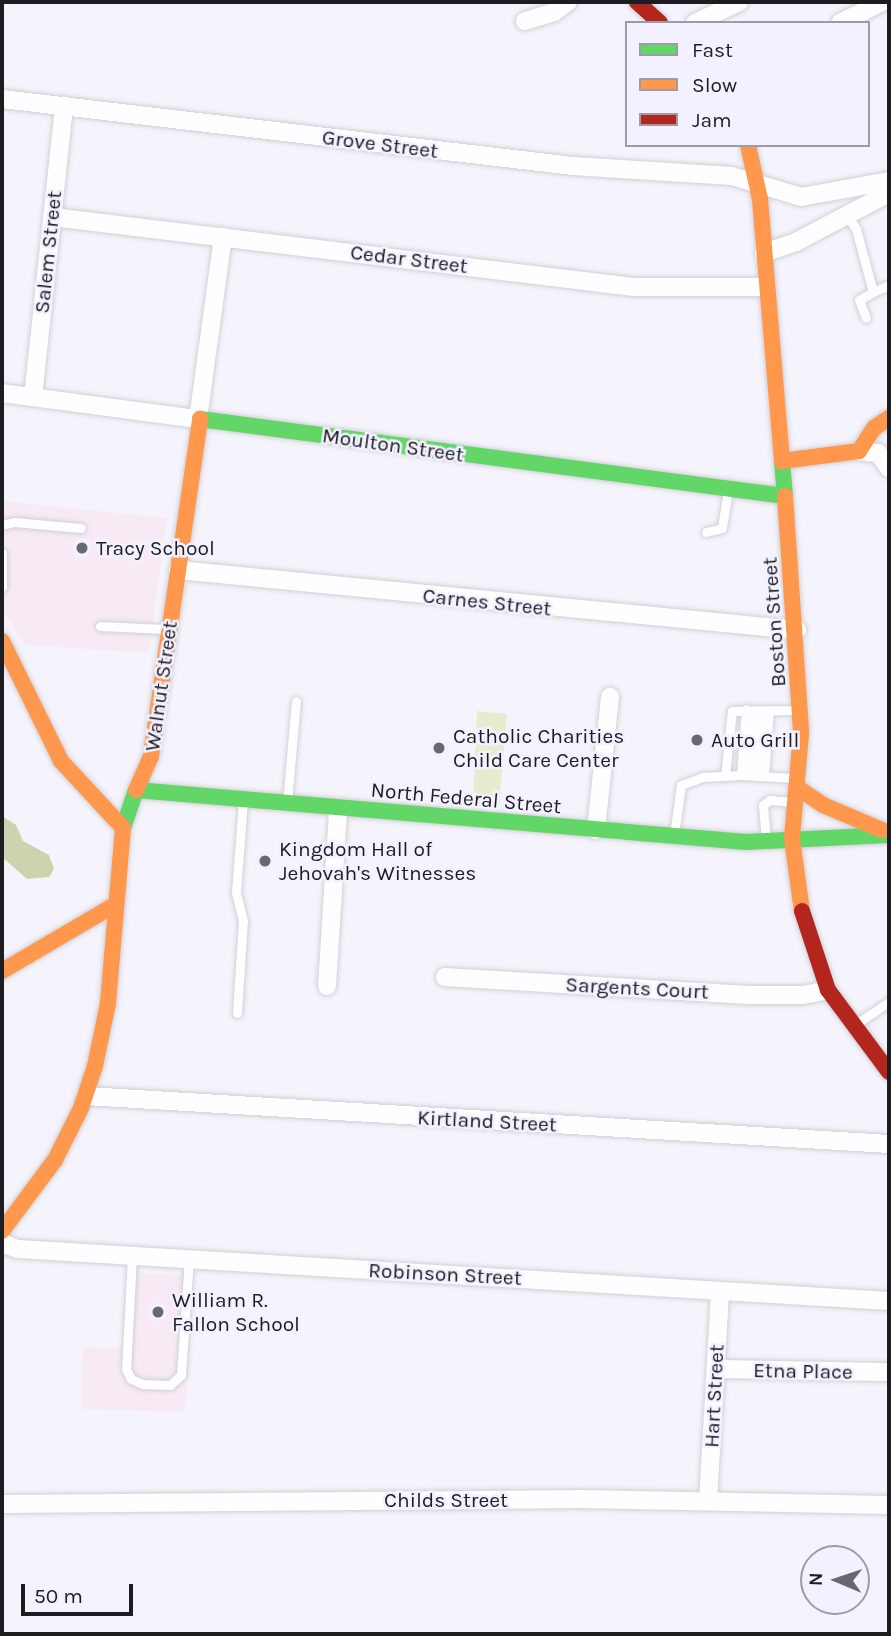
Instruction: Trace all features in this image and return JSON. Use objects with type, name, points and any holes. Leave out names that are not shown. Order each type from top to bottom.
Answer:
[{"type":"main road","points":[[637,2],[658,21]]},
{"type":"main road","name":"Boston Street","points":[[749,147],[758,183],[797,630],[800,710],[792,839],[801,910],[828,990],[852,1027],[889,1072]]},
{"type":"main road","points":[[782,461],[859,451],[874,428],[889,418]]},
{"type":"main road","name":"Moulton Street","points":[[198,419],[728,491],[785,496]]},
{"type":"main road","name":"Walnut Street","points":[[2,1231],[55,1160],[86,1097],[105,1021],[123,828],[151,755],[198,419]]},
{"type":"main road","points":[[2,640],[61,761],[123,828]]},
{"type":"main road","points":[[797,789],[823,805],[889,834]]},
{"type":"main road","name":"North Federal Street","points":[[136,790],[674,837],[767,841],[889,834]]},
{"type":"main road","points":[[2,971],[116,904]]},
{"type":"street","points":[[525,21],[554,12],[568,2]]},
{"type":"street","points":[[699,21],[738,2]]},
{"type":"street","points":[[845,21],[882,2]]},
{"type":"street","name":"Grove Street","points":[[2,99],[505,159],[732,176],[809,198],[889,181]]},
{"type":"street","name":"Salem Street","points":[[33,397],[64,106]]},
{"type":"street","points":[[764,253],[889,193]]},
{"type":"street","name":"Cedar Street","points":[[52,217],[634,286],[766,287]]},
{"type":"street","name":"Walnut Street","points":[[198,419],[223,237]]},
{"type":"street","name":"Moulton Street","points":[[2,393],[198,419]]},
{"type":"street","points":[[859,451],[878,453],[889,468]]},
{"type":"street","name":"Carnes Street","points":[[178,570],[797,630]]},
{"type":"street","points":[[596,830],[610,697]]},
{"type":"street","points":[[327,986],[338,809]]},
{"type":"street","name":"Sargents Court","points":[[445,977],[752,995],[803,995],[828,990]]},
{"type":"street","name":"Kirtland Street","points":[[86,1097],[889,1144]]},
{"type":"street","name":"Robinson Street","points":[[2,1243],[18,1249],[889,1301]]},
{"type":"street","name":"Hart Street","points":[[708,1501],[720,1291]]},
{"type":"street","name":"Etna Place","points":[[716,1369],[889,1372]]},
{"type":"street","name":"Childs Street","points":[[2,1504],[708,1501],[889,1504]]},
{"type":"lane","points":[[847,215],[856,229],[873,292]]},
{"type":"lane","points":[[866,318],[859,300],[889,285]]},
{"type":"lane","points":[[706,532],[716,532],[723,527],[728,491]]},
{"type":"lane","points":[[2,525],[81,528]]},
{"type":"lane","points":[[2,553],[2,587]]},
{"type":"lane","points":[[100,626],[169,630]]},
{"type":"lane","points":[[286,804],[296,701]]},
{"type":"lane","points":[[753,775],[757,710]]},
{"type":"lane","points":[[753,775],[757,710]]},
{"type":"lane","points":[[725,776],[730,714],[757,710],[800,710]]},
{"type":"lane","points":[[674,837],[678,787],[703,777],[753,775],[797,789]]},
{"type":"lane","points":[[767,841],[761,819],[764,804],[797,789]]},
{"type":"lane","points":[[237,1013],[243,921],[236,890],[243,801]]},
{"type":"lane","points":[[852,1027],[889,1002]]},
{"type":"lane","points":[[132,1256],[126,1369],[131,1379],[142,1384],[167,1385],[181,1375],[189,1259]]},
{"type":"shaded area","name":"Tracy School","points":[[2,501],[167,518],[149,653],[25,645],[2,609]]},
{"type":"shaded area","name":"William R. Fallon School","points":[[127,1272],[193,1276],[185,1412],[81,1409],[83,1347],[122,1348]]},
{"type":"green space","points":[[477,711],[507,714],[499,807],[473,805]]},
{"type":"green space","points":[[2,816],[16,825],[23,841],[49,855],[54,869],[49,877],[27,879],[2,857]]},
{"type":"traffic: fast","points":[[200,419],[785,496],[782,461]]},
{"type":"traffic: fast","points":[[123,828],[136,790],[746,842],[889,835]]},
{"type":"traffic: slow","points":[[748,147],[760,199],[782,461]]},
{"type":"traffic: slow","points":[[782,461],[859,451],[874,428],[889,418]]},
{"type":"traffic: slow","points":[[136,790],[151,756],[200,419]]},
{"type":"traffic: slow","points":[[785,496],[801,733],[792,839],[802,911]]},
{"type":"traffic: slow","points":[[2,641],[61,761],[123,828]]},
{"type":"traffic: slow","points":[[798,788],[823,805],[882,830]]},
{"type":"traffic: slow","points":[[2,1231],[55,1160],[81,1108],[95,1066],[108,1003],[123,828]]},
{"type":"traffic: slow","points":[[2,971],[116,904]]},
{"type":"traffic: jam","points":[[637,2],[658,21]]},
{"type":"traffic: jam","points":[[802,911],[828,990],[889,1072]]},
{"type":"place","name":"Tracy School","points":[[82,548]]},
{"type":"place","name":"Auto Grill","points":[[697,740]]},
{"type":"place","name":"Catholic Charities Child Care Center","points":[[439,748]]},
{"type":"place","name":"Kingdom Hall of Jehovah's Witnesses","points":[[265,861]]},
{"type":"place","name":"William R. Fallon School","points":[[158,1312]]}]
